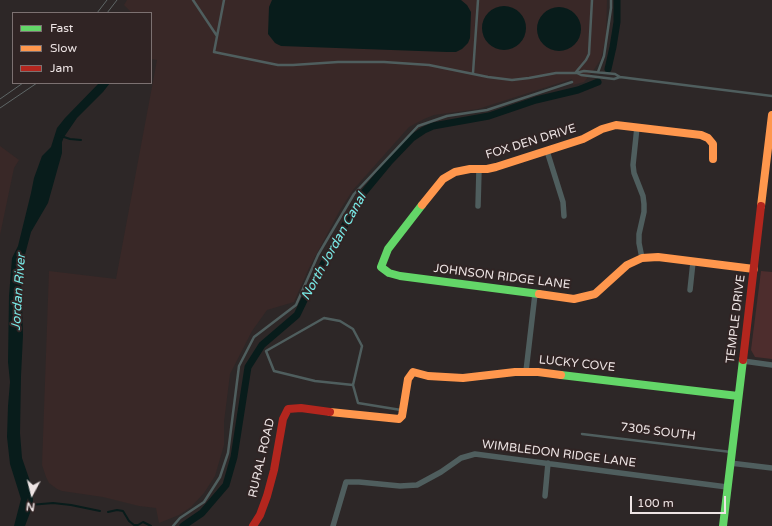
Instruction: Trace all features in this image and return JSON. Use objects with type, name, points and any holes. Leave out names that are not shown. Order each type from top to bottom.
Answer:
[{"type":"street","name":"TEMPLE DRIVE","points":[[723,526],[772,115]]},
{"type":"street","name":"FOX DEN DRIVE","points":[[380,267],[388,249],[438,183],[455,172],[496,167],[583,139],[608,127],[624,125],[701,135],[708,138],[713,144],[713,159]]},
{"type":"street","points":[[637,127],[633,165],[634,173],[643,196],[644,204],[644,212],[639,234],[642,258]]},
{"type":"street","points":[[548,151],[563,202],[564,216]]},
{"type":"street","points":[[478,206],[479,170]]},
{"type":"street","name":"JOHNSON RIDGE LANE","points":[[380,267],[389,273],[400,276],[574,299],[595,294],[627,265],[642,258],[658,257],[754,269]]},
{"type":"street","points":[[690,290],[693,262]]},
{"type":"street","points":[[526,371],[535,294]]},
{"type":"street","points":[[743,361],[772,364]]},
{"type":"street","name":"LUCKY COVE","points":[[403,410],[406,386],[408,379],[413,372],[435,376],[463,378],[526,371],[555,373],[738,396]]},
{"type":"street","name":"RURAL ROAD","points":[[253,526],[260,515],[267,496],[274,470],[283,419],[288,409],[301,408],[391,420],[399,419],[402,416],[403,410]]},
{"type":"street","name":"WIMBLEDON RIDGE LANE","points":[[332,526],[346,482],[400,486],[417,485],[441,472],[461,458],[475,454],[727,486]]},
{"type":"street","points":[[545,496],[548,463]]},
{"type":"street","points":[[730,463],[772,468]]},
{"type":"lane","points":[[193,0],[217,36]]},
{"type":"lane","points":[[224,0],[214,52],[278,64],[293,65],[360,62],[429,65],[488,77],[512,80],[556,73],[576,73],[614,79],[620,77]]},
{"type":"lane","points":[[473,73],[478,0]]},
{"type":"lane","points":[[576,73],[589,54],[592,0]]},
{"type":"lane","points":[[598,72],[604,56],[611,0]]},
{"type":"lane","points":[[576,73],[584,70],[615,74],[620,77],[772,96]]},
{"type":"lane","points":[[173,526],[180,518],[204,502],[220,477],[228,453],[239,366],[254,337],[296,305],[318,255],[354,194],[418,126],[447,116],[487,110],[572,82]]},
{"type":"lane","points":[[353,384],[315,381],[274,371],[266,351],[324,318],[340,321],[353,329],[362,346],[353,384],[358,403],[403,410]]},
{"type":"lane","name":"7305 SOUTH","points":[[582,434],[731,452]]},
{"type":"shaded area","points":[[127,0],[607,0],[606,37],[601,59],[584,82],[573,85],[572,79],[478,109],[434,115],[424,119],[409,127],[353,190],[340,210],[309,268],[294,302],[267,310],[252,331],[230,374],[224,422],[224,445],[215,476],[204,493],[191,507],[179,515],[159,523],[156,508],[139,506],[103,497],[57,489],[49,483],[42,465],[49,271],[116,279],[157,60],[152,59],[152,12],[131,12],[124,5]]},
{"type":"shaded area","points":[[0,146],[19,160],[14,168],[0,235]]},
{"type":"shaded area","points":[[761,271],[772,272],[772,359],[755,357],[751,350]]},
{"type":"water","points":[[272,0],[461,0],[467,5],[471,12],[470,38],[468,43],[462,49],[456,52],[281,46],[275,43],[268,34],[269,7]]},
{"type":"water","points":[[508,6],[513,7],[520,12],[525,19],[525,37],[520,44],[513,49],[500,50],[495,49],[488,44],[483,37],[482,24],[483,19],[488,12],[495,7]]},
{"type":"water","points":[[563,7],[568,8],[575,13],[580,20],[580,38],[575,45],[568,50],[555,51],[550,50],[543,45],[538,38],[537,25],[538,20],[543,13],[550,8]]},
{"type":"water","name":"Jordan River","points":[[98,84],[109,84],[77,118],[64,137],[62,142],[62,153],[48,203],[31,232],[22,266],[23,335],[20,433],[22,458],[32,487],[33,505],[25,526],[14,526],[21,499],[10,464],[7,437],[10,382],[8,362],[9,296],[12,258],[18,246],[34,178],[42,156],[51,147],[57,128]]},
{"type":"waterway","name":"North Jordan Canal","points":[[608,69],[617,22],[617,0]]},
{"type":"waterway","name":"North Jordan Canal","points":[[183,526],[202,513],[226,485],[234,457],[248,367],[262,345],[297,315],[310,288],[361,196],[390,161],[412,138],[433,126],[489,116],[536,100],[578,90],[598,82]]},
{"type":"waterway","points":[[61,136],[81,140]]},
{"type":"waterway","points":[[30,505],[53,503],[100,511]]},
{"type":"waterway","points":[[108,512],[117,510],[123,511],[129,521],[134,525],[138,525],[143,522],[151,526]]},
{"type":"tram line","points":[[98,12],[107,0]]},
{"type":"tram line","points":[[108,12],[117,0]]},
{"type":"tram line","points":[[0,99],[22,84]]},
{"type":"tram line","points":[[0,108],[36,84]]},
{"type":"traffic: fast","points":[[422,205],[388,249],[381,267],[389,273],[400,276],[539,294]]},
{"type":"traffic: fast","points":[[723,526],[743,360]]},
{"type":"traffic: fast","points":[[561,375],[738,396]]},
{"type":"traffic: slow","points":[[761,206],[772,115]]},
{"type":"traffic: slow","points":[[422,205],[443,179],[455,172],[496,167],[583,139],[602,129],[616,125],[701,135],[708,138],[713,144],[713,159]]},
{"type":"traffic: slow","points":[[539,294],[574,299],[595,294],[627,265],[642,258],[658,257],[754,269]]},
{"type":"traffic: slow","points":[[330,412],[399,419],[402,416],[408,379],[413,372],[428,376],[463,378],[515,372],[538,372],[561,375]]},
{"type":"traffic: jam","points":[[743,360],[761,206]]},
{"type":"traffic: jam","points":[[253,526],[260,515],[267,496],[274,470],[283,419],[288,409],[301,408],[330,412]]}]
